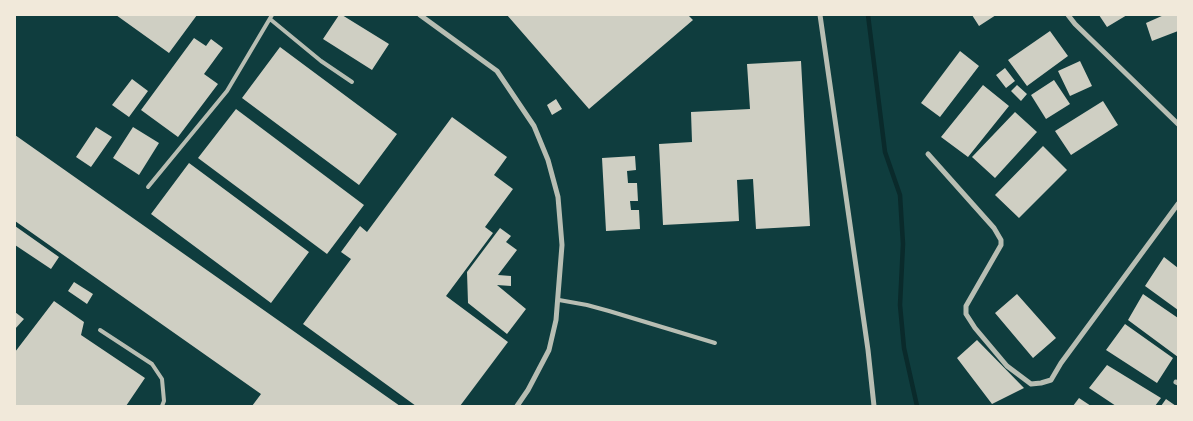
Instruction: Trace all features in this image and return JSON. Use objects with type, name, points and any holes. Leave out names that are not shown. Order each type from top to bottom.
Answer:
[{"type":"street","points":[[420,15],[497,71],[520,102],[534,126],[548,160],[558,197],[562,245],[556,320],[549,350],[528,390],[517,406]]},
{"type":"street","points":[[820,15],[874,406]]},
{"type":"street","points":[[1068,15],[1178,124]]},
{"type":"street","points":[[928,154],[994,228],[1001,240],[1001,245],[966,306],[966,314],[975,328],[1007,366],[1031,384],[1051,380],[1061,363],[1178,204]]},
{"type":"lane","points":[[148,188],[227,91],[271,17],[321,61],[352,82]]},
{"type":"lane","points":[[559,300],[602,308],[715,343]]},
{"type":"lane","points":[[100,330],[152,364],[162,378],[164,401],[162,406]]},
{"type":"building","points":[[116,15],[197,15],[169,53]]},
{"type":"building","points":[[339,15],[342,15],[389,44],[372,70],[323,39]]},
{"type":"building","points":[[507,15],[688,15],[693,20],[589,109]]},
{"type":"building","points":[[972,15],[996,15],[979,26]]},
{"type":"building","points":[[1099,15],[1127,15],[1107,27]]},
{"type":"building","points":[[1164,15],[1178,15],[1178,31],[1152,41],[1146,23]]},
{"type":"building","points":[[1050,31],[1068,56],[1027,86],[1008,60]]},
{"type":"building","points":[[194,38],[206,46],[211,39],[223,48],[204,74],[218,84],[178,137],[141,110]]},
{"type":"building","points":[[280,47],[397,134],[359,185],[242,98]]},
{"type":"building","points":[[960,51],[979,66],[940,117],[921,103]]},
{"type":"building","points":[[801,61],[810,226],[756,229],[753,179],[737,180],[739,221],[663,225],[659,144],[692,142],[691,112],[750,109],[747,64]]},
{"type":"building","points":[[1080,61],[1092,86],[1070,96],[1058,71]]},
{"type":"building","points":[[1005,68],[1015,81],[1006,88],[996,75]]},
{"type":"building","points":[[132,79],[148,91],[129,117],[112,105]]},
{"type":"building","points":[[1054,80],[1070,104],[1046,119],[1031,95]]},
{"type":"building","points":[[983,85],[1009,106],[968,157],[941,137]]},
{"type":"building","points":[[1017,85],[1027,94],[1021,101],[1011,91]]},
{"type":"building","points":[[556,99],[562,109],[552,115],[547,105]]},
{"type":"building","points":[[1103,101],[1118,125],[1071,155],[1055,131]]},
{"type":"building","points":[[236,109],[364,205],[327,254],[198,158]]},
{"type":"building","points":[[1015,112],[1037,132],[995,178],[972,157]]},
{"type":"building","points":[[452,117],[507,157],[494,175],[513,189],[485,227],[493,233],[446,296],[508,342],[460,406],[416,406],[303,324],[351,259],[341,252],[360,226],[367,232]]},
{"type":"building","points":[[96,127],[112,137],[91,167],[76,157]]},
{"type":"building","points":[[133,127],[159,143],[139,175],[113,158]]},
{"type":"building","points":[[15,135],[400,406],[252,406],[261,394],[15,221]]},
{"type":"building","points":[[1043,146],[1067,170],[1019,218],[995,195]]},
{"type":"building","points":[[635,156],[636,170],[627,171],[628,183],[637,183],[638,201],[630,201],[631,210],[639,210],[640,229],[606,231],[602,158]]},
{"type":"building","points":[[189,163],[309,252],[271,303],[151,214]]},
{"type":"building","points":[[15,226],[59,257],[51,269],[15,245]]},
{"type":"building","points":[[500,228],[511,236],[506,242],[517,250],[498,275],[511,276],[511,286],[497,285],[526,309],[507,334],[468,303],[467,272]]},
{"type":"building","points":[[1164,257],[1178,268],[1178,310],[1145,286]]},
{"type":"building","points":[[74,282],[93,294],[87,304],[68,291]]},
{"type":"building","points":[[1017,294],[1056,338],[1033,358],[995,313]]},
{"type":"building","points":[[1143,294],[1178,318],[1178,357],[1128,320]]},
{"type":"building","points":[[54,301],[84,322],[81,335],[145,378],[126,406],[15,406],[15,352]]},
{"type":"building","points":[[15,312],[24,319],[15,329]]},
{"type":"building","points":[[1125,324],[1173,358],[1157,383],[1106,350]]},
{"type":"building","points":[[977,340],[1024,388],[992,404],[957,358]]},
{"type":"building","points":[[1107,365],[1161,398],[1155,406],[1116,406],[1089,388]]},
{"type":"building","points":[[1079,398],[1091,406],[1073,406]]},
{"type":"building","points":[[1166,399],[1176,406],[1161,406]]},
{"type":"waterway","points":[[868,15],[885,152],[900,195],[903,244],[900,305],[904,348],[917,406]]}]
